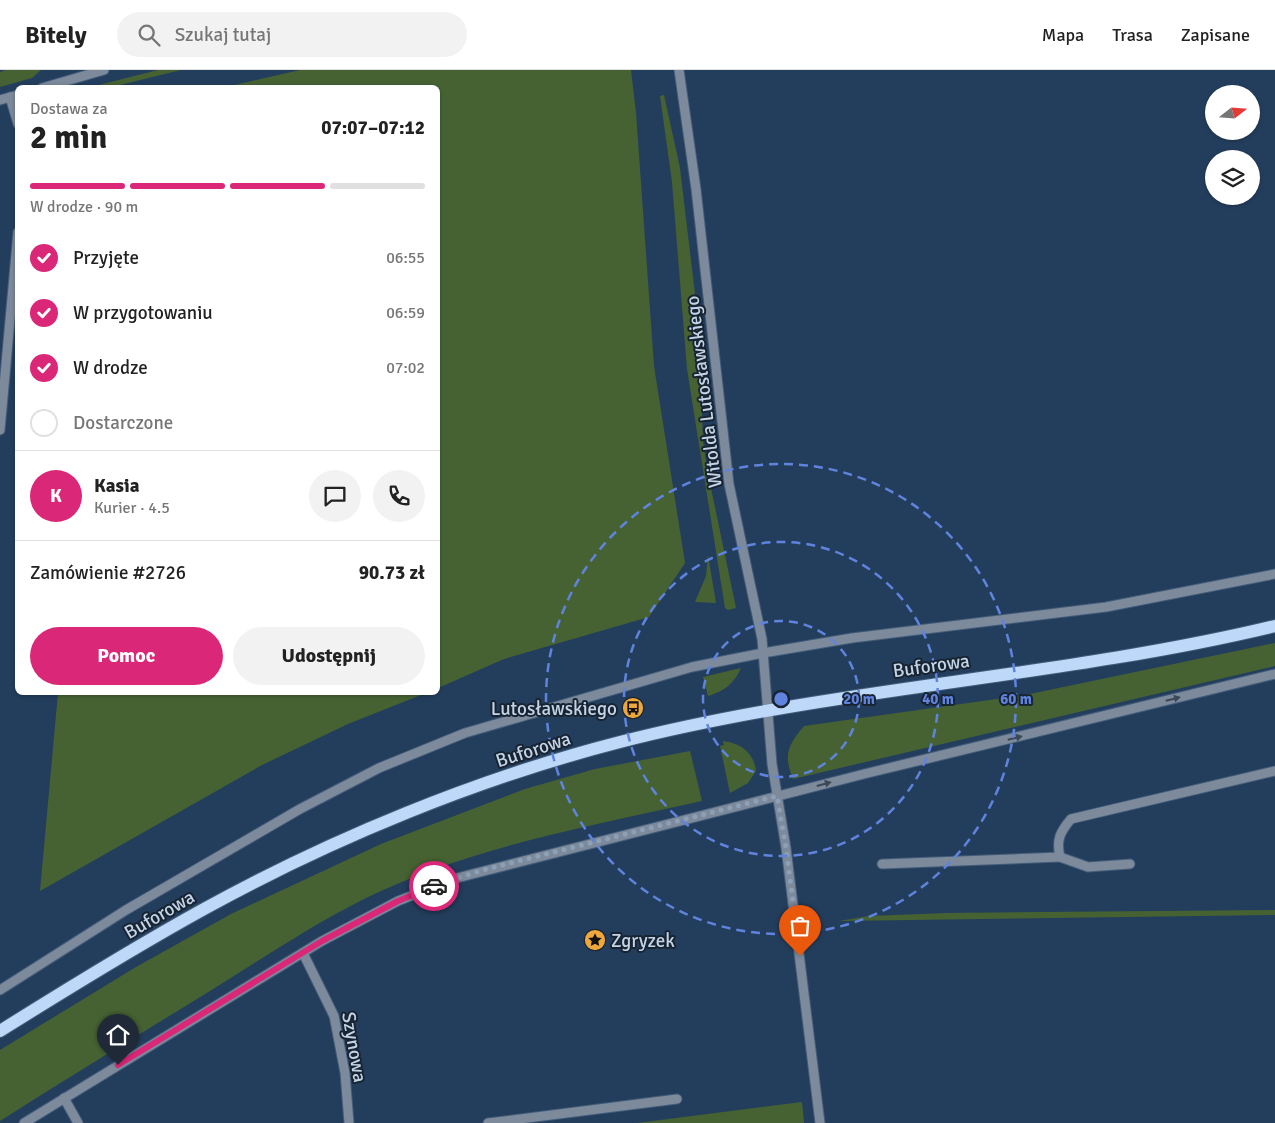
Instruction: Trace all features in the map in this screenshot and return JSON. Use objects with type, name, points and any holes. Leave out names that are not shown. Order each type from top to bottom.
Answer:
[{"type":"main road","name":"Buforowa","points":[[0,1031],[204,909],[338,843],[485,784],[533,768],[617,743],[766,709],[1134,654],[1218,640],[1275,626]]},
{"type":"street","points":[[52,85],[104,70]]},
{"type":"street","name":"Witolda Lutosławskiego","points":[[679,70],[696,189],[729,484],[757,612],[763,653],[766,709],[777,796],[786,848],[820,1123]]},
{"type":"street","points":[[0,100],[14,96]]},
{"type":"street","points":[[0,430],[15,265]]},
{"type":"street","points":[[0,990],[126,910],[300,809],[379,768],[465,733],[565,702],[692,667],[763,653],[852,638],[1106,607],[1275,574]]},
{"type":"street","points":[[24,1123],[303,953],[398,901],[457,878],[777,796],[1275,674]]},
{"type":"street","points":[[1060,857],[1057,844],[1060,832],[1071,819],[1275,771]]},
{"type":"street","points":[[882,864],[1060,857],[1088,867],[1130,864]]},
{"type":"street","name":"Szynowa","points":[[303,953],[330,1004],[334,1016],[345,1073],[349,1123]]},
{"type":"street","points":[[64,1098],[78,1123]]},
{"type":"street","points":[[488,1123],[677,1099]]},
{"type":"green space","points":[[6,70],[41,70],[32,78],[0,87],[0,72]]},
{"type":"green space","points":[[158,70],[181,70],[120,85],[99,85]]},
{"type":"green space","points":[[300,70],[631,70],[636,113],[654,366],[685,563],[649,617],[504,659],[440,687],[440,85],[235,85]]},
{"type":"green space","points":[[664,95],[680,168],[695,294],[692,295],[692,299],[696,299],[698,314],[694,315],[694,319],[698,319],[703,441],[707,469],[736,608],[728,610],[725,608],[687,369],[672,182],[660,96]]},
{"type":"green space","points":[[708,555],[716,603],[695,602],[706,576]]},
{"type":"green space","points":[[1275,643],[1275,666],[793,779],[790,771],[788,763],[789,751],[794,739],[804,726],[1025,695]]},
{"type":"green space","points":[[741,668],[728,686],[708,696],[703,677]]},
{"type":"green space","points":[[58,695],[421,695],[348,724],[262,765],[40,891]]},
{"type":"green space","points":[[723,741],[730,742],[746,750],[753,759],[756,771],[748,783],[730,793],[720,746],[724,745]]},
{"type":"green space","points":[[690,751],[702,801],[574,829],[489,851],[448,864],[368,897],[288,942],[0,1121],[0,1050],[136,967],[231,914],[381,844],[525,789],[595,769]]},
{"type":"green space","points":[[1275,910],[1275,915],[839,921],[869,916],[946,913]]},
{"type":"green space","points":[[802,1102],[804,1123],[637,1123]]},
{"type":"way so far","points":[[434,886],[483,870],[777,796],[786,848],[800,956]]},
{"type":"place","name":"Lutosławskiego","points":[[633,708]]},
{"type":"place","name":"Zgryzek","points":[[595,940]]},
{"type":"route","points":[[118,1065],[322,941],[398,901],[434,886]]}]
